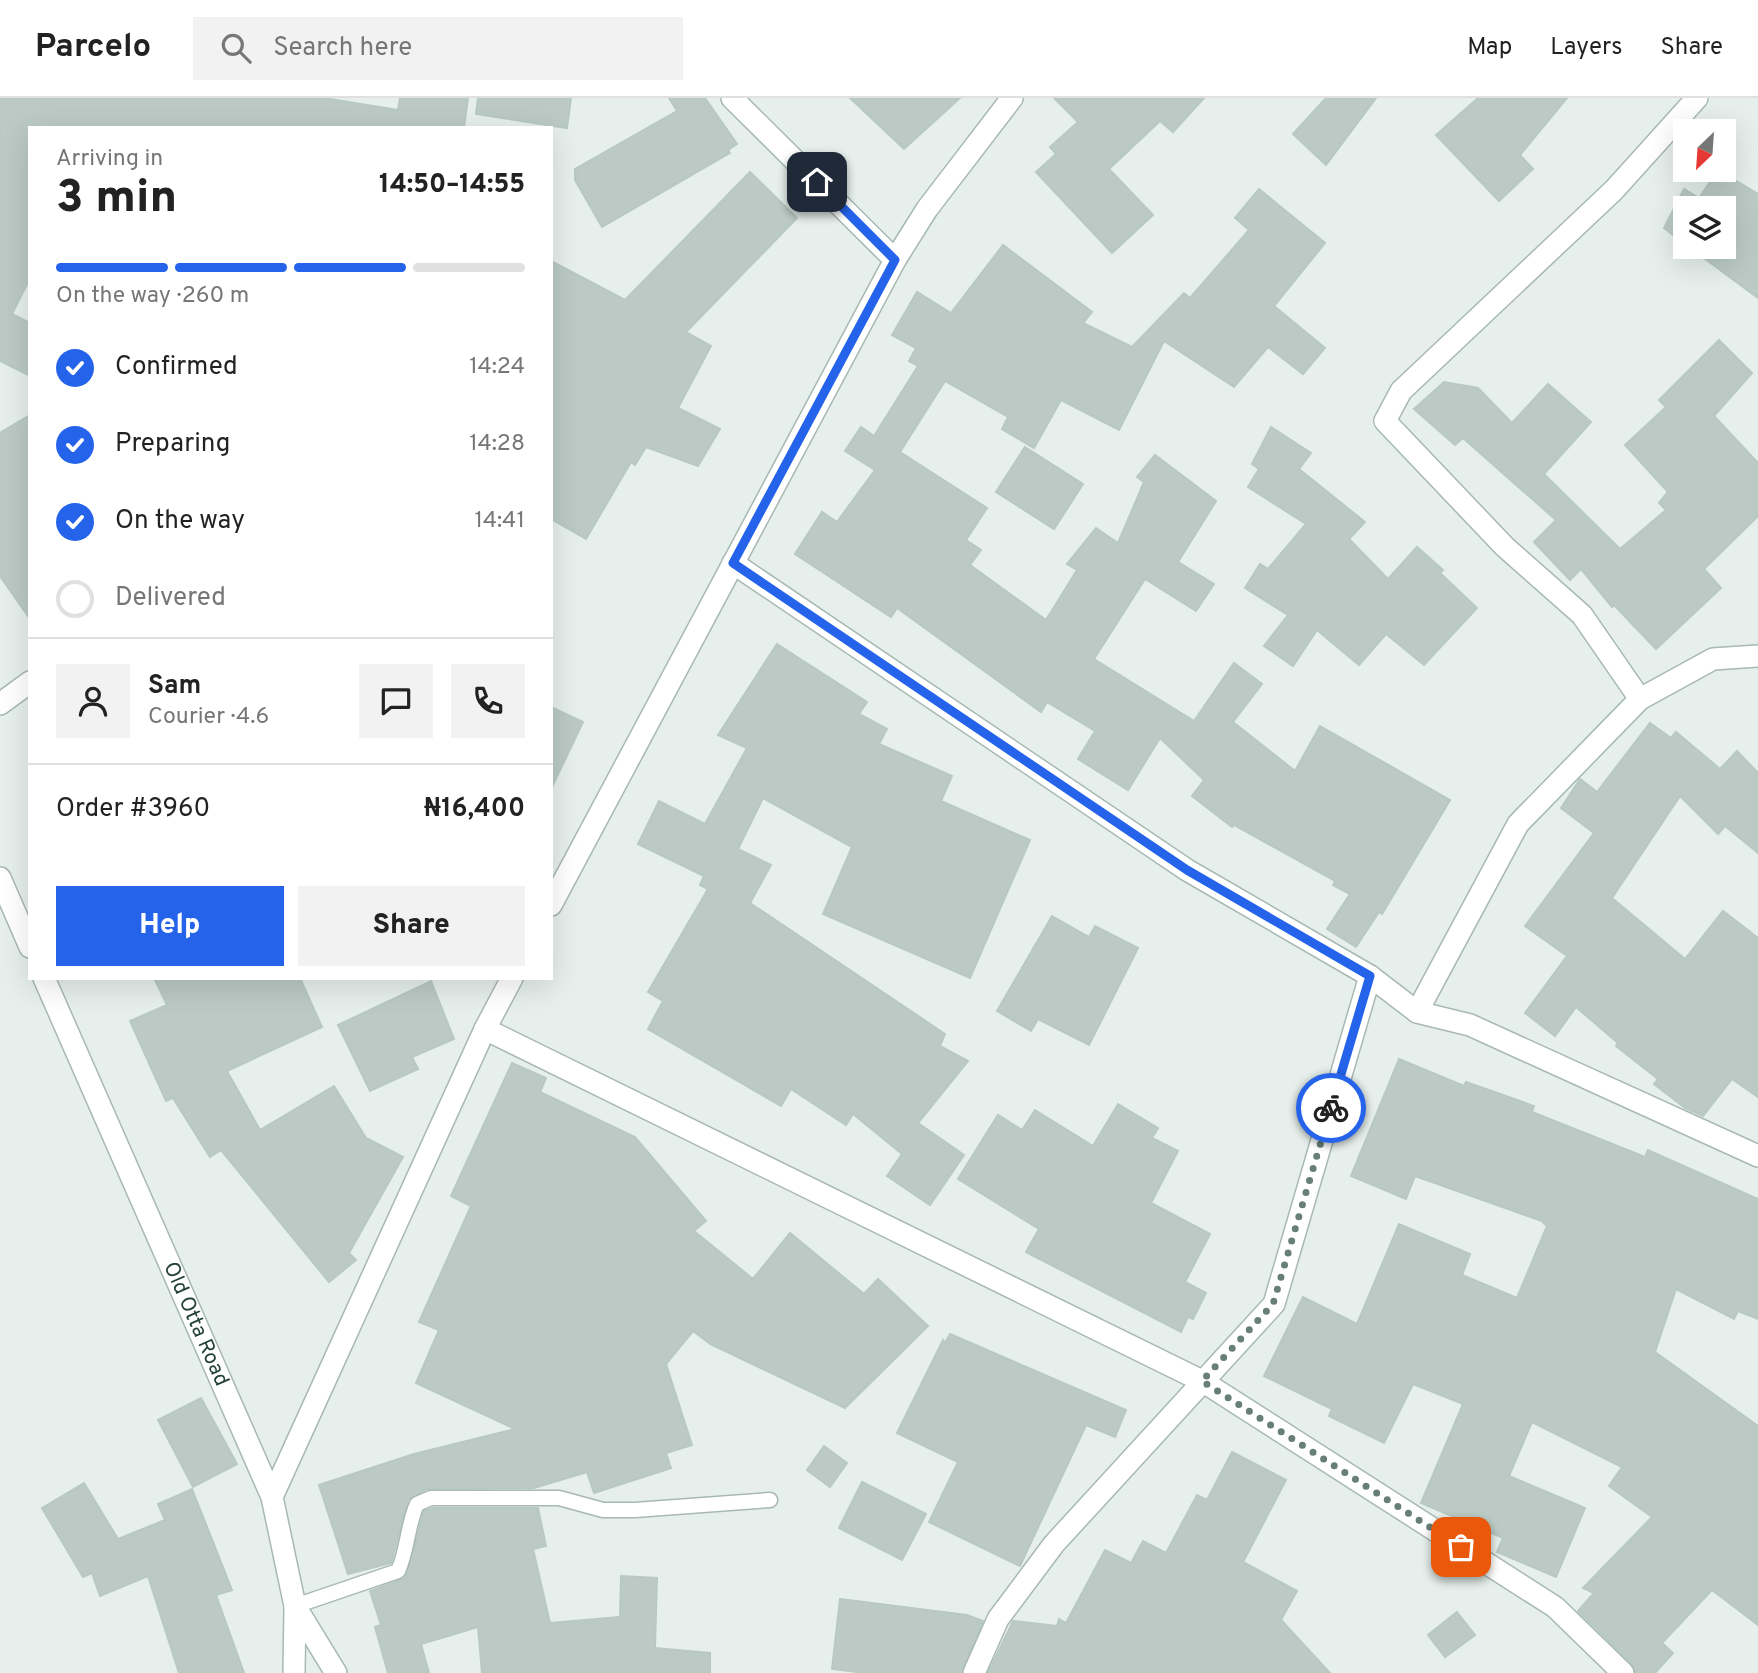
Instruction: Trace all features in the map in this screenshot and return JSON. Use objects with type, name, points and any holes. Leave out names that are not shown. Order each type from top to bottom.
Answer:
[{"type":"street","points":[[732,98],[895,260]]},
{"type":"street","points":[[553,901],[895,260],[927,209],[1012,98]]},
{"type":"street","points":[[1640,699],[1582,615],[1506,547],[1385,421],[1401,391],[1614,190],[1697,98]]},
{"type":"street","points":[[733,563],[1187,870],[1370,976],[1417,1012],[1470,1025],[1758,1156]]},
{"type":"street","points":[[1417,1012],[1518,824],[1640,699],[1713,659],[1758,656]]},
{"type":"street","points":[[0,704],[28,683]]},
{"type":"street","points":[[0,878],[28,942]]},
{"type":"street","points":[[974,1673],[998,1619],[1054,1544],[1273,1304],[1370,976]]},
{"type":"street","name":"Old Otta Road","points":[[45,980],[272,1497],[295,1606],[336,1673]]},
{"type":"street","points":[[272,1497],[485,1029],[511,980]]},
{"type":"street","points":[[485,1029],[1202,1381],[1555,1607],[1623,1673]]},
{"type":"street","points":[[294,1673],[295,1606]]},
{"type":"lane","points":[[295,1606],[398,1571],[406,1554],[411,1518],[417,1504],[431,1498],[559,1498],[603,1510],[770,1500]]},
{"type":"building","points":[[0,98],[324,98],[398,110],[400,98],[468,98],[464,126],[28,126],[28,282],[12,314],[28,322],[28,375],[0,361]]},
{"type":"building","points":[[478,98],[571,98],[567,128],[476,114]]},
{"type":"building","points":[[669,98],[705,98],[737,144],[728,150],[730,153],[602,227],[575,180],[575,169],[677,111]]},
{"type":"building","points":[[850,98],[960,98],[904,149]]},
{"type":"building","points":[[1054,98],[1204,98],[1173,132],[1160,121],[1109,169],[1153,215],[1112,253],[1036,172],[1056,154],[1050,147],[1078,122]]},
{"type":"building","points":[[1326,98],[1376,98],[1326,165],[1293,134]]},
{"type":"building","points":[[1478,98],[1567,98],[1520,155],[1533,169],[1499,201],[1436,135]]},
{"type":"building","points":[[750,172],[797,218],[686,332],[711,346],[678,408],[720,429],[698,466],[646,447],[635,465],[631,462],[586,539],[553,520],[553,262],[625,300]]},
{"type":"building","points":[[1736,181],[1758,194],[1758,298],[1705,259],[1736,259],[1736,196],[1700,196],[1710,182]]},
{"type":"building","points":[[1259,189],[1325,243],[1274,306],[1325,348],[1303,374],[1268,347],[1234,387],[1164,341],[1119,430],[1061,400],[1034,448],[1002,429],[1008,417],[945,381],[900,452],[987,508],[966,540],[981,550],[970,565],[1046,620],[1077,570],[1067,564],[1096,528],[1118,543],[1144,482],[1137,477],[1155,455],[1216,501],[1178,562],[1214,584],[1196,611],[1145,579],[1094,659],[1194,721],[1234,663],[1262,684],[1233,722],[1295,771],[1320,726],[1450,800],[1382,914],[1379,912],[1356,947],[1327,929],[1350,894],[1333,885],[1335,881],[1234,825],[1232,827],[1192,796],[1204,780],[1160,738],[1128,790],[1078,759],[1095,731],[1047,702],[1041,712],[897,608],[891,617],[795,554],[822,512],[837,522],[875,470],[845,451],[861,427],[874,436],[918,366],[909,361],[916,348],[892,335],[917,292],[951,313],[1003,245],[1092,312],[1083,323],[1132,347],[1184,293],[1190,298],[1249,230],[1235,218]]},
{"type":"building","points":[[1684,189],[1696,196],[1680,196]]},
{"type":"building","points":[[1673,210],[1673,235],[1664,228]]},
{"type":"building","points":[[1719,340],[1752,373],[1714,416],[1758,463],[1758,516],[1704,569],[1721,588],[1656,649],[1614,605],[1612,607],[1581,569],[1570,580],[1534,542],[1556,520],[1463,438],[1455,445],[1414,409],[1444,382],[1478,388],[1512,423],[1548,384],[1591,422],[1544,474],[1620,549],[1666,510],[1659,503],[1668,492],[1625,445],[1666,407],[1659,400]]},
{"type":"building","points":[[28,416],[28,616],[0,576],[0,433]]},
{"type":"building","points":[[1271,427],[1311,453],[1299,469],[1365,522],[1349,539],[1388,579],[1417,547],[1443,570],[1440,573],[1477,608],[1424,665],[1386,634],[1359,665],[1317,630],[1293,666],[1264,646],[1288,615],[1245,588],[1260,564],[1268,569],[1306,524],[1248,487],[1259,469],[1252,464]]},
{"type":"building","points":[[1025,447],[1083,484],[1054,529],[996,492]]},
{"type":"building","points":[[777,644],[867,702],[859,714],[887,729],[879,744],[952,776],[941,801],[1030,840],[970,978],[823,914],[852,847],[763,798],[738,849],[771,865],[750,903],[945,1034],[940,1046],[968,1061],[918,1123],[964,1155],[930,1205],[887,1176],[902,1154],[853,1114],[846,1125],[791,1089],[781,1106],[648,1029],[663,1001],[648,992],[708,889],[700,885],[704,876],[638,844],[659,801],[705,824],[747,748],[718,735]]},
{"type":"building","points":[[553,708],[583,722],[553,785]]},
{"type":"building","points":[[1650,723],[1671,738],[1676,732],[1720,769],[1737,751],[1758,773],[1758,853],[1725,826],[1718,834],[1680,796],[1612,898],[1685,959],[1723,911],[1758,938],[1758,1097],[1732,1079],[1703,1116],[1685,1108],[1654,1084],[1658,1079],[1616,1046],[1618,1043],[1576,1007],[1555,1036],[1525,1013],[1567,956],[1525,926],[1594,833],[1561,808],[1580,779],[1597,792]]},
{"type":"building","points":[[1052,916],[1089,937],[1095,926],[1138,948],[1089,1045],[1038,1019],[1031,1031],[997,1011]]},
{"type":"building","points":[[155,980],[301,980],[322,1027],[227,1071],[260,1130],[334,1086],[366,1138],[403,1157],[349,1253],[356,1260],[329,1282],[221,1150],[210,1157],[173,1098],[166,1101],[130,1021],[167,1005]]},
{"type":"building","points":[[431,981],[454,1039],[412,1057],[418,1069],[370,1091],[338,1025]]},
{"type":"building","points":[[1399,1059],[1464,1086],[1466,1082],[1534,1106],[1532,1112],[1645,1157],[1648,1150],[1758,1199],[1758,1319],[1738,1311],[1734,1319],[1676,1289],[1655,1352],[1758,1426],[1758,1625],[1712,1590],[1662,1643],[1673,1653],[1655,1673],[1636,1673],[1632,1664],[1578,1611],[1594,1593],[1583,1588],[1652,1517],[1609,1486],[1622,1467],[1532,1422],[1509,1476],[1585,1508],[1556,1577],[1497,1552],[1503,1538],[1421,1503],[1463,1404],[1413,1384],[1384,1443],[1329,1416],[1332,1409],[1264,1376],[1303,1297],[1357,1324],[1399,1224],[1470,1254],[1462,1275],[1517,1298],[1547,1226],[1542,1221],[1415,1176],[1406,1199],[1351,1176]]},
{"type":"building","points":[[512,1063],[546,1078],[540,1092],[635,1137],[706,1221],[694,1231],[753,1279],[790,1233],[864,1294],[878,1279],[928,1326],[845,1408],[710,1344],[693,1331],[666,1364],[692,1445],[666,1453],[671,1468],[594,1493],[587,1472],[534,1488],[427,1489],[408,1500],[391,1563],[348,1574],[319,1485],[414,1454],[515,1429],[416,1383],[439,1330],[419,1322],[471,1206],[451,1196]]},
{"type":"building","points":[[1118,1104],[1158,1128],[1152,1138],[1178,1151],[1151,1203],[1210,1234],[1185,1282],[1206,1293],[1193,1319],[1188,1317],[1181,1332],[1026,1252],[1039,1229],[958,1179],[998,1115],[1022,1130],[1035,1110],[1093,1146]]},
{"type":"building","points":[[950,1334],[1126,1410],[1115,1437],[1086,1425],[1020,1566],[929,1522],[958,1462],[897,1433],[943,1340],[945,1343]]},
{"type":"building","points":[[201,1398],[237,1464],[193,1487],[158,1420]]},
{"type":"building","points":[[824,1446],[847,1463],[830,1487],[807,1470]]},
{"type":"building","points":[[1232,1452],[1286,1480],[1243,1562],[1297,1591],[1281,1620],[1330,1673],[988,1673],[1013,1621],[1057,1626],[1059,1619],[1066,1623],[1105,1550],[1131,1563],[1143,1541],[1166,1553],[1197,1495],[1207,1500]]},
{"type":"building","points":[[862,1482],[926,1514],[902,1560],[839,1528]]},
{"type":"building","points":[[84,1483],[118,1539],[165,1520],[158,1504],[192,1489],[232,1590],[216,1595],[244,1673],[179,1673],[148,1576],[100,1596],[92,1573],[83,1577],[42,1508]]},
{"type":"building","points":[[433,1508],[538,1508],[546,1546],[533,1549],[550,1623],[620,1617],[621,1576],[657,1578],[655,1648],[710,1653],[710,1673],[482,1673],[478,1627],[421,1644],[429,1673],[388,1673],[375,1627],[381,1625],[370,1591],[405,1578],[424,1511]]},
{"type":"building","points":[[840,1599],[967,1615],[983,1621],[961,1673],[865,1673],[832,1669]]},
{"type":"building","points":[[1457,1612],[1475,1635],[1445,1657],[1428,1635]]},
{"type":"way so far","points":[[1331,1108],[1273,1304],[1202,1381],[1461,1547]]},
{"type":"route","points":[[817,182],[895,260],[733,563],[1187,870],[1370,976],[1331,1108]]}]
